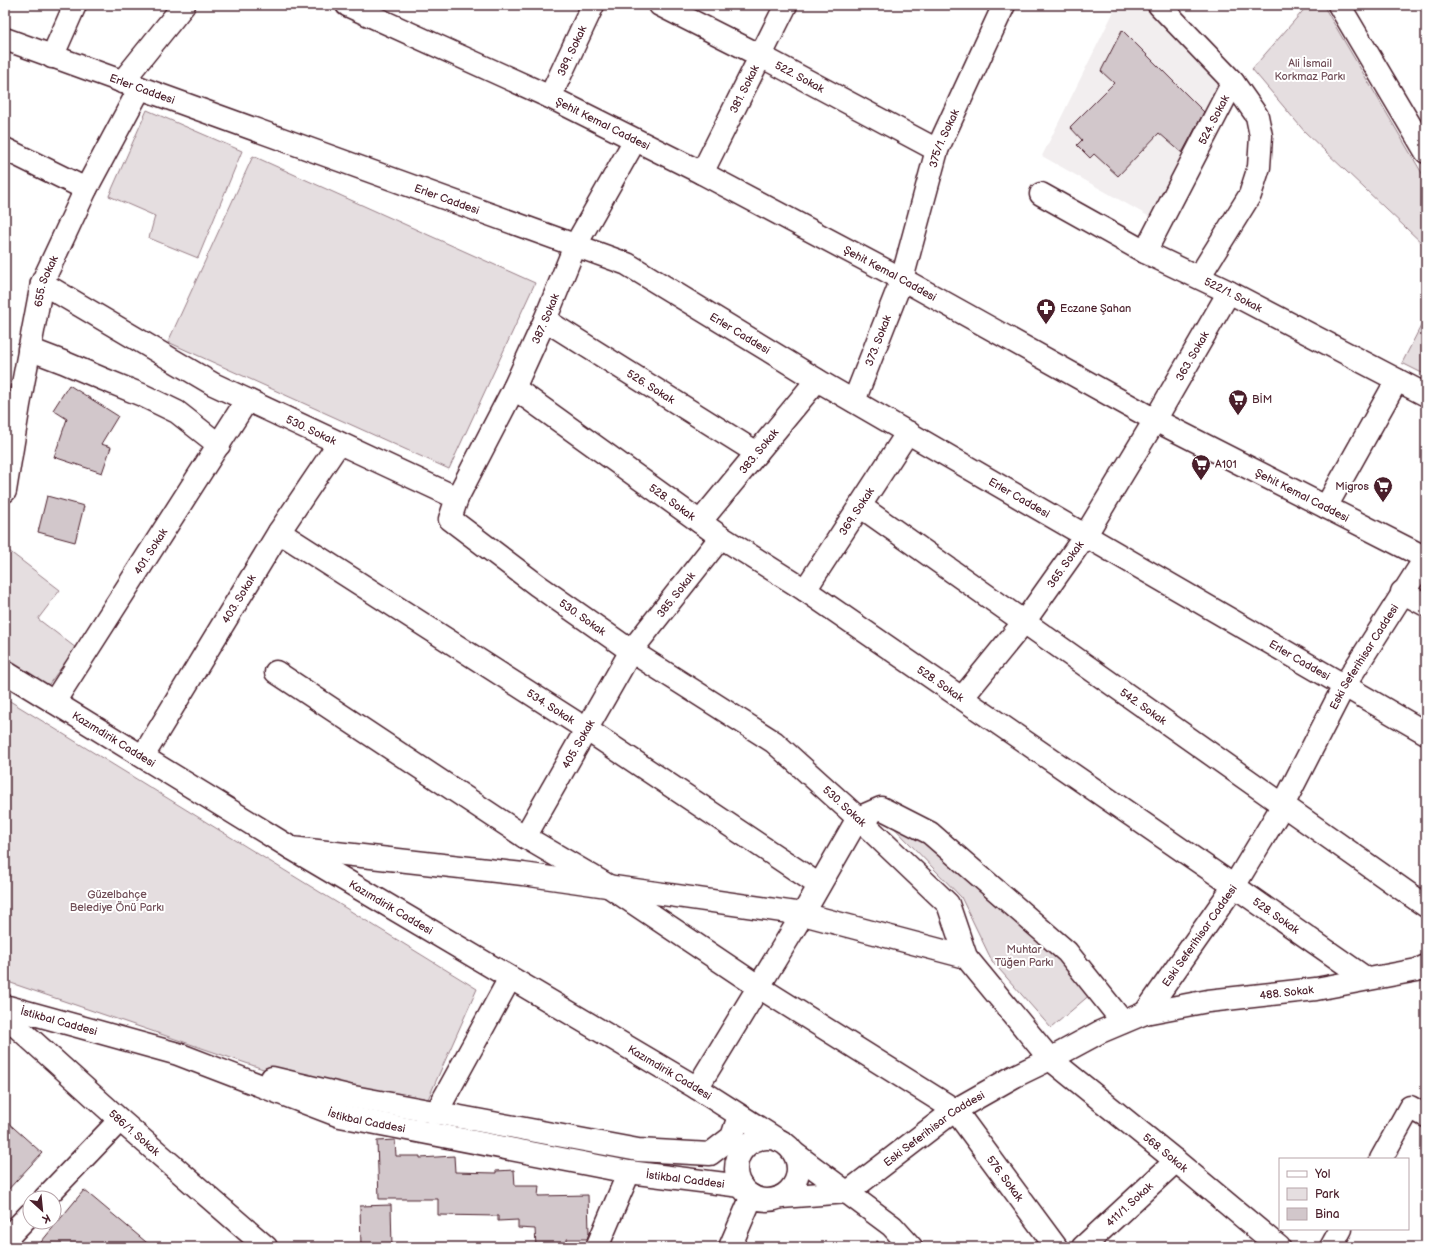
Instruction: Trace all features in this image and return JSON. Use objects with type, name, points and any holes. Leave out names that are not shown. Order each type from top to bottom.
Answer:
[{"type":"street","points":[[52,57],[75,5]]},
{"type":"street","name":"655. Sokak","points":[[5,491],[19,405],[42,283],[86,189],[131,85],[184,5]]},
{"type":"street","name":"Şehit Kemal Caddesi","points":[[347,5],[550,97],[702,173],[902,279],[1155,420],[1426,558]]},
{"type":"street","name":"389. Sokak","points":[[550,97],[594,5]]},
{"type":"street","name":"522. Sokak","points":[[660,5],[759,55],[937,150]]},
{"type":"street","name":"381. Sokak","points":[[702,173],[759,55],[786,5]]},
{"type":"street","name":"375/1. Sokak","points":[[902,279],[937,150],[1004,5]]},
{"type":"street","name":"524. Sokak","points":[[1145,252],[1233,82],[1159,5]]},
{"type":"street","points":[[1339,5],[1426,152]]},
{"type":"street","name":"Erler Caddesi","points":[[5,39],[627,264],[817,380],[1426,733]]},
{"type":"street","points":[[1199,277],[1250,194],[1259,167],[1262,136],[1257,116],[1233,82]]},
{"type":"street","name":"387. Sokak","points":[[457,498],[514,388],[545,320],[575,246],[635,140]]},
{"type":"street","points":[[5,149],[86,189]]},
{"type":"street","name":"522/1. Sokak","points":[[1041,194],[1145,252],[1229,292],[1426,395]]},
{"type":"street","name":"373. Sokak","points":[[854,401],[902,279]]},
{"type":"street","name":"530. Sokak","points":[[42,283],[213,384],[457,498],[450,519],[537,585],[631,651],[774,742],[858,818],[948,904],[966,958],[1050,1059]]},
{"type":"street","name":"363. Sokak","points":[[1155,420],[1229,292]]},
{"type":"street","name":"526. Sokak","points":[[545,320],[757,453]]},
{"type":"street","points":[[29,349],[142,395],[177,412],[219,445]]},
{"type":"street","name":"383. Sokak","points":[[700,522],[817,380]]},
{"type":"street","points":[[1326,507],[1397,380]]},
{"type":"street","name":"528. Sokak","points":[[514,388],[720,537],[805,590],[1368,979]]},
{"type":"street","name":"401. Sokak","points":[[54,702],[247,400]]},
{"type":"street","name":"365. Sokak","points":[[962,698],[1024,622],[1085,536],[1155,420]]},
{"type":"street","name":"369. Sokak","points":[[805,590],[908,432]]},
{"type":"street","name":"403. Sokak","points":[[142,756],[280,532],[338,443]]},
{"type":"street","name":"542. Sokak","points":[[860,506],[1426,906]]},
{"type":"street","name":"534. Sokak","points":[[280,532],[586,729],[819,885]]},
{"type":"street","name":"385. Sokak","points":[[631,651],[720,537]]},
{"type":"street","name":"Eski Seferihisar Caddesi","points":[[848,1192],[955,1110],[1015,1076],[1100,1032],[1145,1013],[1234,886],[1283,806],[1344,686],[1402,592],[1426,558]]},
{"type":"street","points":[[1402,592],[1426,605]]},
{"type":"street","name":"405. Sokak","points":[[525,837],[631,651]]},
{"type":"street","name":"Kazımdirik Caddesi","points":[[5,672],[291,848],[697,1088],[786,1146],[848,1192],[892,1226],[911,1247]]},
{"type":"street","points":[[276,672],[525,837],[607,885],[759,986],[955,1110]]},
{"type":"street","points":[[697,1088],[803,914],[858,818],[882,808],[930,833],[1067,952],[1123,1022]]},
{"type":"street","points":[[291,848],[524,874],[803,914],[966,958]]},
{"type":"street","name":"488. Sokak","points":[[1145,1013],[1208,1001],[1316,989],[1418,970],[1426,966]]},
{"type":"street","points":[[436,1113],[510,978]]},
{"type":"street","name":"İstikbal Caddesi","points":[[5,1006],[178,1054],[340,1116],[629,1172],[746,1191]]},
{"type":"street","name":"586/1. Sokak","points":[[5,1016],[120,1120],[266,1247]]},
{"type":"street","points":[[178,1054],[348,1096],[638,1150],[740,1155]]},
{"type":"street","name":"568. Sokak","points":[[1050,1059],[1279,1247]]},
{"type":"street","name":"576. Sokak","points":[[955,1110],[1056,1247]]},
{"type":"street","points":[[1382,1158],[1418,1111]]},
{"type":"street","points":[[710,1154],[732,1137],[739,1116]]},
{"type":"street","points":[[53,1190],[120,1120]]},
{"type":"street","points":[[781,1197],[790,1191],[796,1182],[798,1162],[786,1146],[758,1140],[749,1144],[740,1155],[736,1168],[737,1177],[746,1191],[762,1200],[772,1200],[781,1197],[848,1192]]},
{"type":"street","name":"411/1. Sokak","points":[[1086,1246],[1176,1161]]},
{"type":"street","points":[[597,1247],[629,1172]]},
{"type":"street","points":[[730,1247],[746,1191]]},
{"type":"street","points":[[5,1240],[22,1222]]},
{"type":"street","points":[[1331,1247],[1340,1230]]},
{"type":"shaded area","points":[[1117,5],[1147,5],[1228,86],[1157,221],[1042,156]]},
{"type":"green space","name":"Ali İsmail Korkmaz Parkı","points":[[1308,5],[1323,5],[1426,180],[1426,247],[1305,132],[1252,69]]},
{"type":"green space","points":[[147,110],[242,151],[198,258],[149,238],[155,216],[109,196]]},
{"type":"green space","points":[[253,156],[535,283],[449,469],[168,342]]},
{"type":"green space","points":[[1426,316],[1426,375],[1402,363]]},
{"type":"green space","points":[[9,551],[60,590],[38,619],[76,648],[46,688],[5,657],[5,556]]},
{"type":"green space","name":"Güzelbahçe Belediye Önü Parkı","points":[[5,698],[477,989],[428,1099],[275,1073],[5,981]]},
{"type":"green space","name":"Muhtar Tüğen Parkı","points":[[885,812],[993,890],[1092,993],[1051,1028],[992,961],[961,897],[883,816]]},
{"type":"building","points":[[1122,30],[1204,112],[1182,153],[1159,133],[1118,176],[1094,154],[1090,158],[1077,145],[1082,140],[1070,127],[1114,83],[1101,71]]},
{"type":"building","points":[[69,385],[118,416],[101,444],[111,447],[102,473],[54,457],[67,419],[53,410]]},
{"type":"building","points":[[47,496],[84,506],[75,542],[38,532]]},
{"type":"building","points":[[5,1120],[42,1153],[5,1193]]},
{"type":"building","points":[[395,1140],[396,1156],[420,1156],[420,1158],[454,1156],[455,1172],[496,1173],[496,1171],[514,1170],[515,1186],[539,1186],[538,1196],[588,1195],[589,1233],[587,1239],[567,1239],[567,1247],[536,1247],[535,1229],[518,1228],[518,1220],[498,1221],[498,1216],[438,1215],[438,1199],[379,1199],[377,1141]]},
{"type":"building","points":[[84,1190],[152,1247],[37,1247],[51,1230],[62,1230],[62,1217]]},
{"type":"building","points":[[391,1205],[392,1247],[361,1247],[360,1206]]},
{"type":"place","name":"Eczane Şahan","points":[[1046,325]]},
{"type":"place","name":"BİM","points":[[1238,416]]},
{"type":"place","name":"A101","points":[[1201,481]]},
{"type":"place","name":"Migros","points":[[1383,503]]}]
